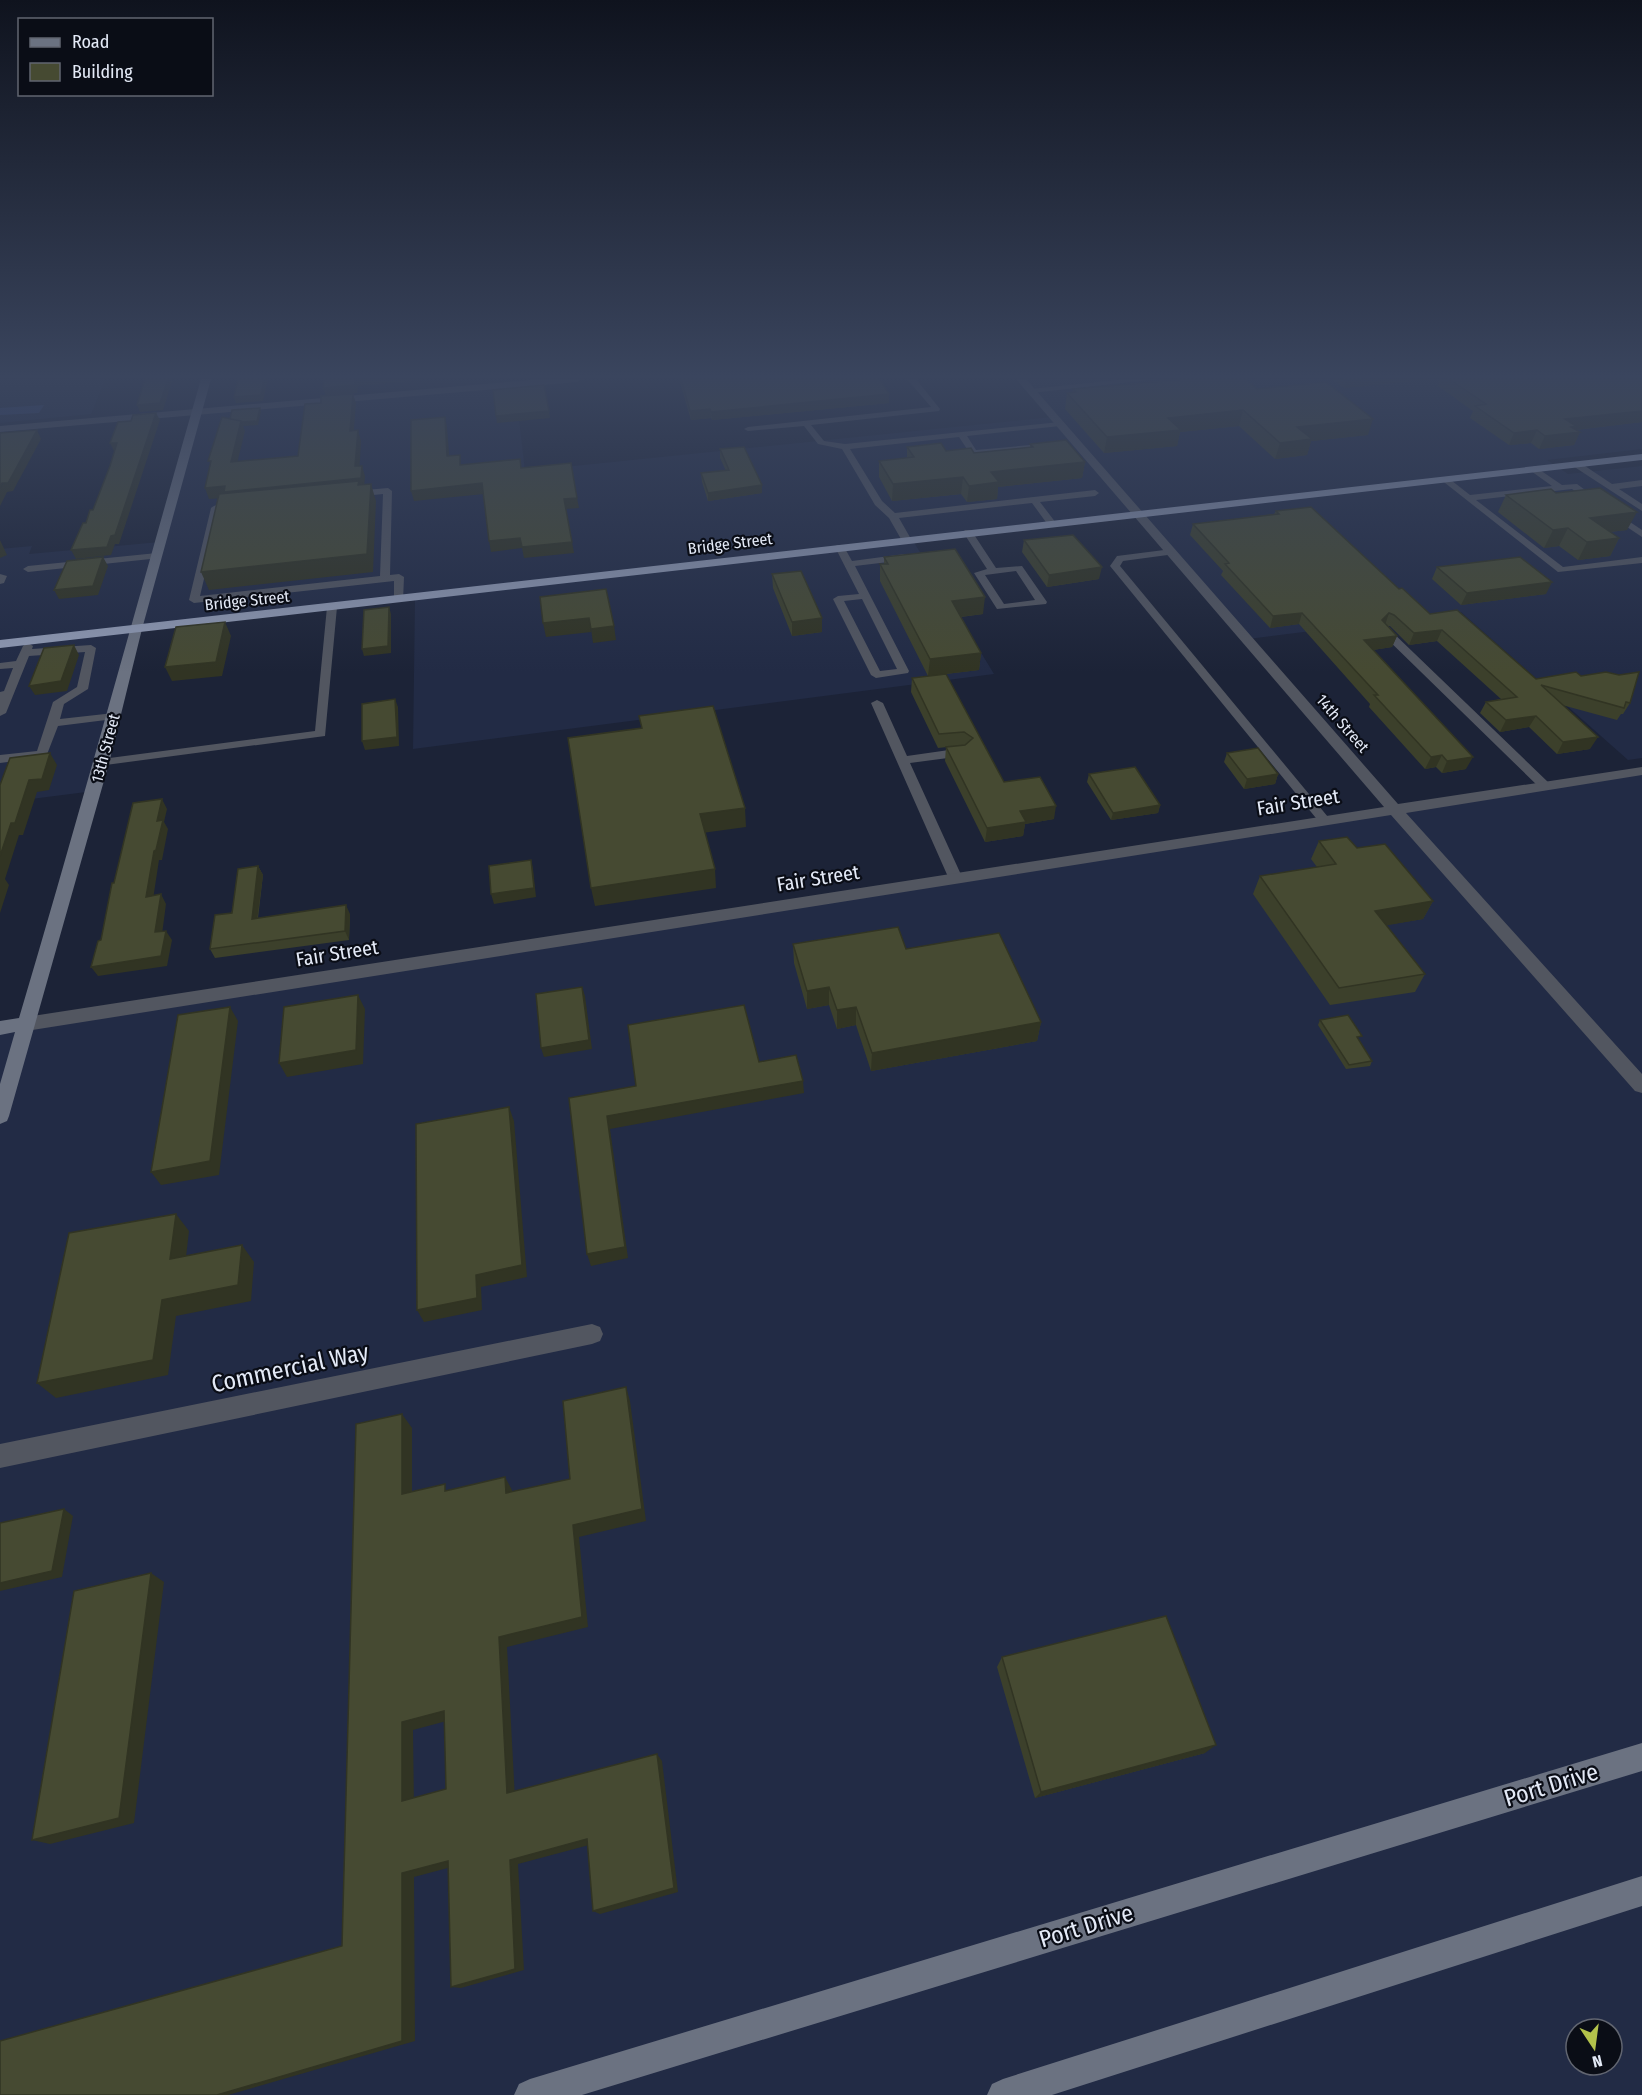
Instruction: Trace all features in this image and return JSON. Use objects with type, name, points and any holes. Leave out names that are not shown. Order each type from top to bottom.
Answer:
[{"type":"highway","name":"Bridge Street","points":[[0,644],[25,653],[136,629],[1464,477]]},
{"type":"street","name":"13th Street","points":[[0,1116],[102,763],[136,629],[179,477]]},
{"type":"street","name":"14th Street","points":[[1106,477],[1394,809],[1642,1086]]},
{"type":"street","name":"Fair Street","points":[[0,1028],[1642,771]]},
{"type":"street","name":"Commercial Way","points":[[0,1456],[592,1334]]},
{"type":"street","name":"Port Drive","points":[[530,2095],[1642,1758]]},
{"type":"street","points":[[1003,2095],[1642,1891]]},
{"type":"lane","points":[[863,477],[878,503],[893,516],[906,539]]},
{"type":"lane","points":[[1544,477],[1559,487]]},
{"type":"lane","points":[[1595,477],[1642,508]]},
{"type":"lane","points":[[1444,479],[1561,570],[1642,560]]},
{"type":"lane","points":[[1610,487],[1642,483]]},
{"type":"lane","points":[[1469,498],[1574,486],[1642,534]]},
{"type":"lane","points":[[342,495],[388,491],[386,579]]},
{"type":"lane","points":[[893,516],[1095,493]]},
{"type":"lane","points":[[1034,500],[1051,523]]},
{"type":"lane","points":[[250,504],[216,508],[194,600],[399,578],[399,599]]},
{"type":"lane","points":[[968,532],[993,571]]},
{"type":"lane","points":[[840,547],[904,671],[876,675],[838,599],[865,596]]},
{"type":"lane","points":[[1172,552],[1120,558],[1115,566],[1324,820]]},
{"type":"lane","points":[[28,569],[157,556]]},
{"type":"lane","points":[[848,564],[912,556]]},
{"type":"lane","points":[[1019,568],[1042,602],[1001,607],[979,573],[993,571],[1019,568]]},
{"type":"lane","points":[[102,763],[321,734],[332,607]]},
{"type":"lane","points":[[1384,630],[1545,786]]},
{"type":"lane","points":[[0,666],[25,653],[91,648],[82,689],[59,702],[42,754],[0,759]]},
{"type":"lane","points":[[0,713],[4,694],[25,653]]},
{"type":"lane","points":[[877,704],[956,879]]},
{"type":"lane","points":[[53,723],[114,716]]},
{"type":"lane","points":[[902,760],[963,752]]},
{"type":"shaded area","points":[[179,477],[1642,477],[1642,758],[1628,760],[1461,612],[1248,639],[1139,514],[912,539],[994,674],[413,749],[415,597],[137,629],[94,791],[0,803],[0,549],[32,546],[29,554],[160,542]]},
{"type":"shaded area","points":[[1642,773],[1642,2095],[0,2095],[0,1028]]},
{"type":"building","points":[[0,477],[11,477],[8,483],[2,483],[0,488]]},
{"type":"building","points":[[106,477],[135,477],[115,535],[111,536],[107,547],[71,550],[83,523],[86,523],[90,510],[93,510]]},
{"type":"building","points":[[207,477],[361,477],[224,492],[225,486],[205,488]]},
{"type":"building","points":[[411,477],[573,477],[577,498],[564,499],[572,542],[522,547],[520,538],[489,541],[482,483],[411,491]]},
{"type":"building","points":[[702,477],[758,477],[762,485],[708,493]]},
{"type":"building","points":[[889,477],[995,477],[999,482],[969,486],[963,477],[893,484]]},
{"type":"building","points":[[359,481],[358,485],[371,484],[367,554],[201,572],[219,494]]},
{"type":"building","points":[[1600,488],[1637,512],[1590,518],[1619,538],[1587,542],[1568,528],[1553,530],[1506,495],[1551,489],[1556,493]]},
{"type":"building","points":[[1311,507],[1399,589],[1402,588],[1430,614],[1457,610],[1536,679],[1576,672],[1581,676],[1606,672],[1619,675],[1639,672],[1630,703],[1626,702],[1624,708],[1541,685],[1598,737],[1563,742],[1536,716],[1506,720],[1486,702],[1517,697],[1442,630],[1414,633],[1389,613],[1382,620],[1397,636],[1364,640],[1473,757],[1447,761],[1442,755],[1431,757],[1374,695],[1378,695],[1302,613],[1273,616],[1225,564],[1229,563],[1193,524],[1279,514],[1276,511]]},
{"type":"building","points":[[1073,535],[1102,567],[1049,575],[1024,540]]},
{"type":"building","points":[[955,549],[985,597],[952,601],[981,653],[930,659],[880,564],[888,564],[884,557]]},
{"type":"building","points":[[103,557],[93,586],[54,590],[67,561]]},
{"type":"building","points":[[1520,557],[1552,582],[1467,593],[1437,567]]},
{"type":"building","points":[[801,571],[822,618],[792,622],[772,574]]},
{"type":"building","points":[[606,589],[614,626],[591,629],[589,618],[543,623],[540,597]]},
{"type":"building","points":[[389,607],[388,646],[362,649],[364,610]]},
{"type":"building","points":[[225,622],[216,662],[165,667],[176,627]]},
{"type":"building","points":[[74,645],[61,681],[29,686],[44,648]]},
{"type":"building","points":[[946,674],[1004,782],[1040,777],[1056,806],[1020,811],[1026,822],[987,828],[946,747],[965,745],[973,738],[964,732],[939,734],[912,678]]},
{"type":"building","points":[[395,699],[397,737],[362,741],[362,704]]},
{"type":"building","points":[[713,706],[745,808],[700,814],[715,869],[591,888],[568,738],[642,728],[639,716]]},
{"type":"building","points":[[1258,748],[1278,774],[1247,779],[1227,753]]},
{"type":"building","points":[[50,753],[42,779],[29,780],[15,823],[11,823],[0,856],[0,785],[10,758]]},
{"type":"building","points":[[1135,767],[1160,805],[1113,813],[1089,774]]},
{"type":"building","points":[[162,799],[157,821],[163,820],[154,851],[146,897],[161,894],[155,932],[166,931],[161,956],[91,967],[98,941],[101,940],[112,883],[114,883],[133,803]]},
{"type":"building","points":[[1347,837],[1357,848],[1385,844],[1433,901],[1375,911],[1425,974],[1339,988],[1260,876],[1336,864],[1319,841]]},
{"type":"building","points":[[531,860],[534,888],[491,894],[489,866]]},
{"type":"building","points":[[258,866],[252,919],[346,905],[345,931],[210,949],[215,915],[232,913],[238,869]]},
{"type":"building","points":[[898,927],[906,949],[999,933],[1041,1022],[872,1053],[856,1007],[837,1010],[829,987],[807,991],[793,944]]},
{"type":"building","points":[[582,987],[589,1040],[541,1048],[536,994]]},
{"type":"building","points":[[358,995],[356,1050],[279,1063],[284,1007]]},
{"type":"building","points":[[744,1005],[759,1062],[796,1055],[803,1081],[607,1116],[625,1247],[587,1254],[569,1098],[636,1086],[628,1025]]},
{"type":"building","points":[[230,1007],[210,1161],[151,1172],[178,1015]]},
{"type":"building","points":[[1348,1015],[1362,1036],[1357,1037],[1372,1061],[1349,1065],[1320,1020]]},
{"type":"building","points":[[509,1107],[522,1265],[476,1275],[477,1298],[417,1310],[416,1124]]},
{"type":"building","points":[[176,1214],[170,1259],[242,1245],[238,1285],[162,1300],[153,1360],[37,1383],[69,1233]]},
{"type":"building","points":[[626,1387],[642,1509],[573,1525],[582,1617],[499,1637],[507,1793],[657,1754],[674,1888],[593,1911],[587,1839],[510,1860],[515,1969],[451,1987],[448,1861],[402,1873],[402,2041],[217,2095],[0,2095],[0,2041],[342,1946],[356,1424],[402,1414],[402,1494],[445,1484],[445,1491],[505,1477],[506,1493],[570,1479],[563,1401]],"holes":[[[444,1711],[446,1789],[402,1801],[402,1722]]]},
{"type":"building","points":[[64,1509],[52,1571],[0,1583],[0,1523]]},
{"type":"building","points":[[151,1573],[119,1818],[32,1840],[74,1591]]},
{"type":"building","points":[[1166,1616],[1216,1745],[1041,1792],[1002,1657]]}]
